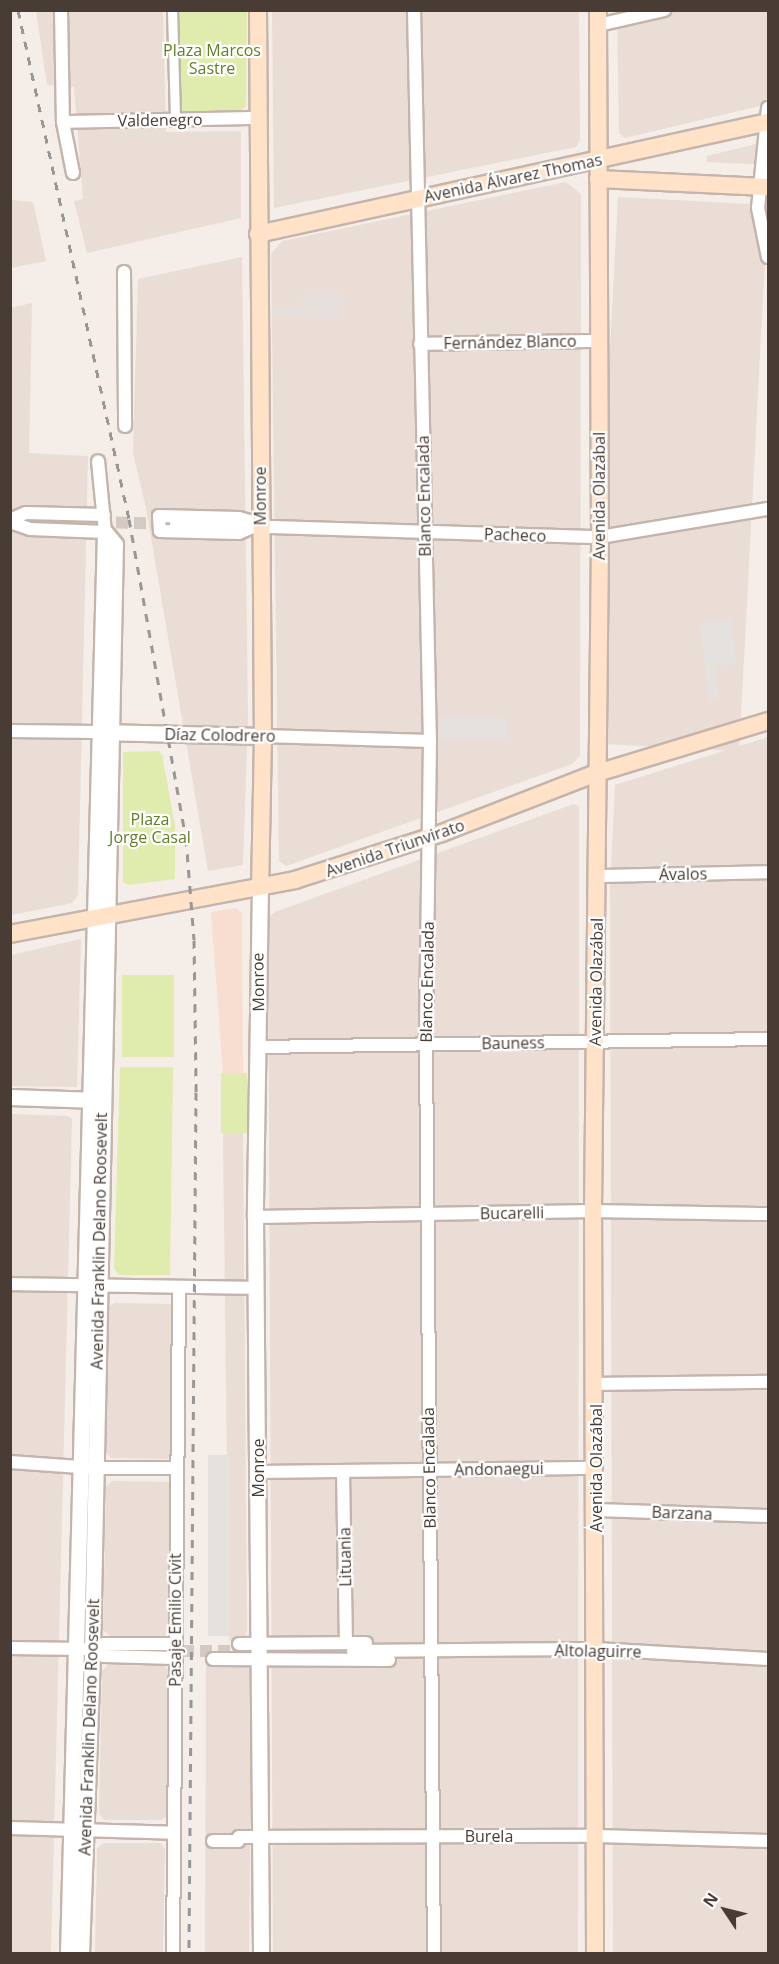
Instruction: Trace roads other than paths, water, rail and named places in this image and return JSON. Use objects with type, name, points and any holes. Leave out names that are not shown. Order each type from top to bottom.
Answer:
[{"type":"main road","name":"Monroe","points":[[258,10],[263,736],[260,886]]},
{"type":"main road","name":"Avenida Olazábal","points":[[595,1953],[597,1836],[593,1211],[600,537],[598,18]]},
{"type":"main road","name":"Avenida Álvarez Thomas","points":[[258,234],[598,159],[768,118]]},
{"type":"main road","points":[[598,179],[764,186]]},
{"type":"main road","name":"Avenida Triunvirato","points":[[10,934],[318,874],[428,837],[597,773],[768,721]]},
{"type":"street","points":[[61,10],[63,122],[73,173]]},
{"type":"street","points":[[172,10],[175,120]]},
{"type":"street","name":"Blanco Encalada","points":[[414,10],[430,741],[426,1045],[434,1953]]},
{"type":"street","points":[[598,18],[664,10]]},
{"type":"street","name":"Valdenegro","points":[[63,122],[257,118]]},
{"type":"street","points":[[768,118],[764,186],[758,208],[768,257]]},
{"type":"street","points":[[124,272],[125,426]]},
{"type":"street","name":"Fernández Blanco","points":[[420,344],[599,341]]},
{"type":"street","name":"Avenida Franklin Delano Roosevelt","points":[[68,1953],[80,1829],[88,1649],[87,1467],[104,732],[102,523],[98,461]]},
{"type":"street","name":"Pacheco","points":[[176,524],[260,524],[600,537],[768,509]]},
{"type":"street","name":"Pacheco","points":[[159,516],[239,518],[260,524],[239,534],[160,531],[159,516]]},
{"type":"street","points":[[10,521],[30,529],[102,523]]},
{"type":"street","name":"Díaz Colodrero","points":[[10,731],[430,741]]},
{"type":"street","name":"Ávalos","points":[[598,876],[768,873]]},
{"type":"street","name":"Monroe","points":[[260,886],[255,1217],[261,1953]]},
{"type":"street","name":"Bauness","points":[[258,1047],[768,1039]]},
{"type":"street","points":[[10,1096],[95,1100]]},
{"type":"street","name":"Bucarelli","points":[[255,1217],[593,1211],[768,1214]]},
{"type":"street","points":[[10,1284],[257,1288]]},
{"type":"street","name":"Pasaje Emilio Civit","points":[[173,1953],[175,1658],[170,1648],[177,1468],[178,1287]]},
{"type":"street","points":[[595,1384],[768,1382]]},
{"type":"street","points":[[10,1462],[87,1467],[177,1468]]},
{"type":"street","name":"Andonaegui","points":[[258,1472],[596,1468]]},
{"type":"street","name":"Lituania","points":[[343,1472],[349,1647]]},
{"type":"street","name":"Barzana","points":[[596,1509],[768,1516]]},
{"type":"street","points":[[10,1647],[88,1649],[104,1644],[170,1648]]},
{"type":"street","name":"Altolaguirre","points":[[239,1644],[260,1652],[418,1659],[430,1651]]},
{"type":"street","name":"Altolaguirre","points":[[213,1659],[260,1652],[417,1645],[430,1651],[596,1649],[768,1659]]},
{"type":"street","points":[[88,1649],[104,1656],[175,1658]]},
{"type":"street","points":[[10,1828],[174,1833]]},
{"type":"street","name":"Avenida Franklin Delano Roosevelt","points":[[80,1829],[81,1953]]},
{"type":"street","name":"Burela","points":[[213,1841],[260,1837],[597,1836],[768,1841]]},
{"type":"tunnel","points":[[98,522],[176,524]]},
{"type":"tunnel","points":[[164,1651],[353,1651]]},
{"type":"railway","points":[[18,10],[129,519],[186,838],[194,940],[196,1092],[189,1954]]},
{"type":"park label","name":"Plaza Marcos Sastre","points":[[212,59]]},
{"type":"park label","name":"Plaza Jorge Casal","points":[[150,828]]}]
